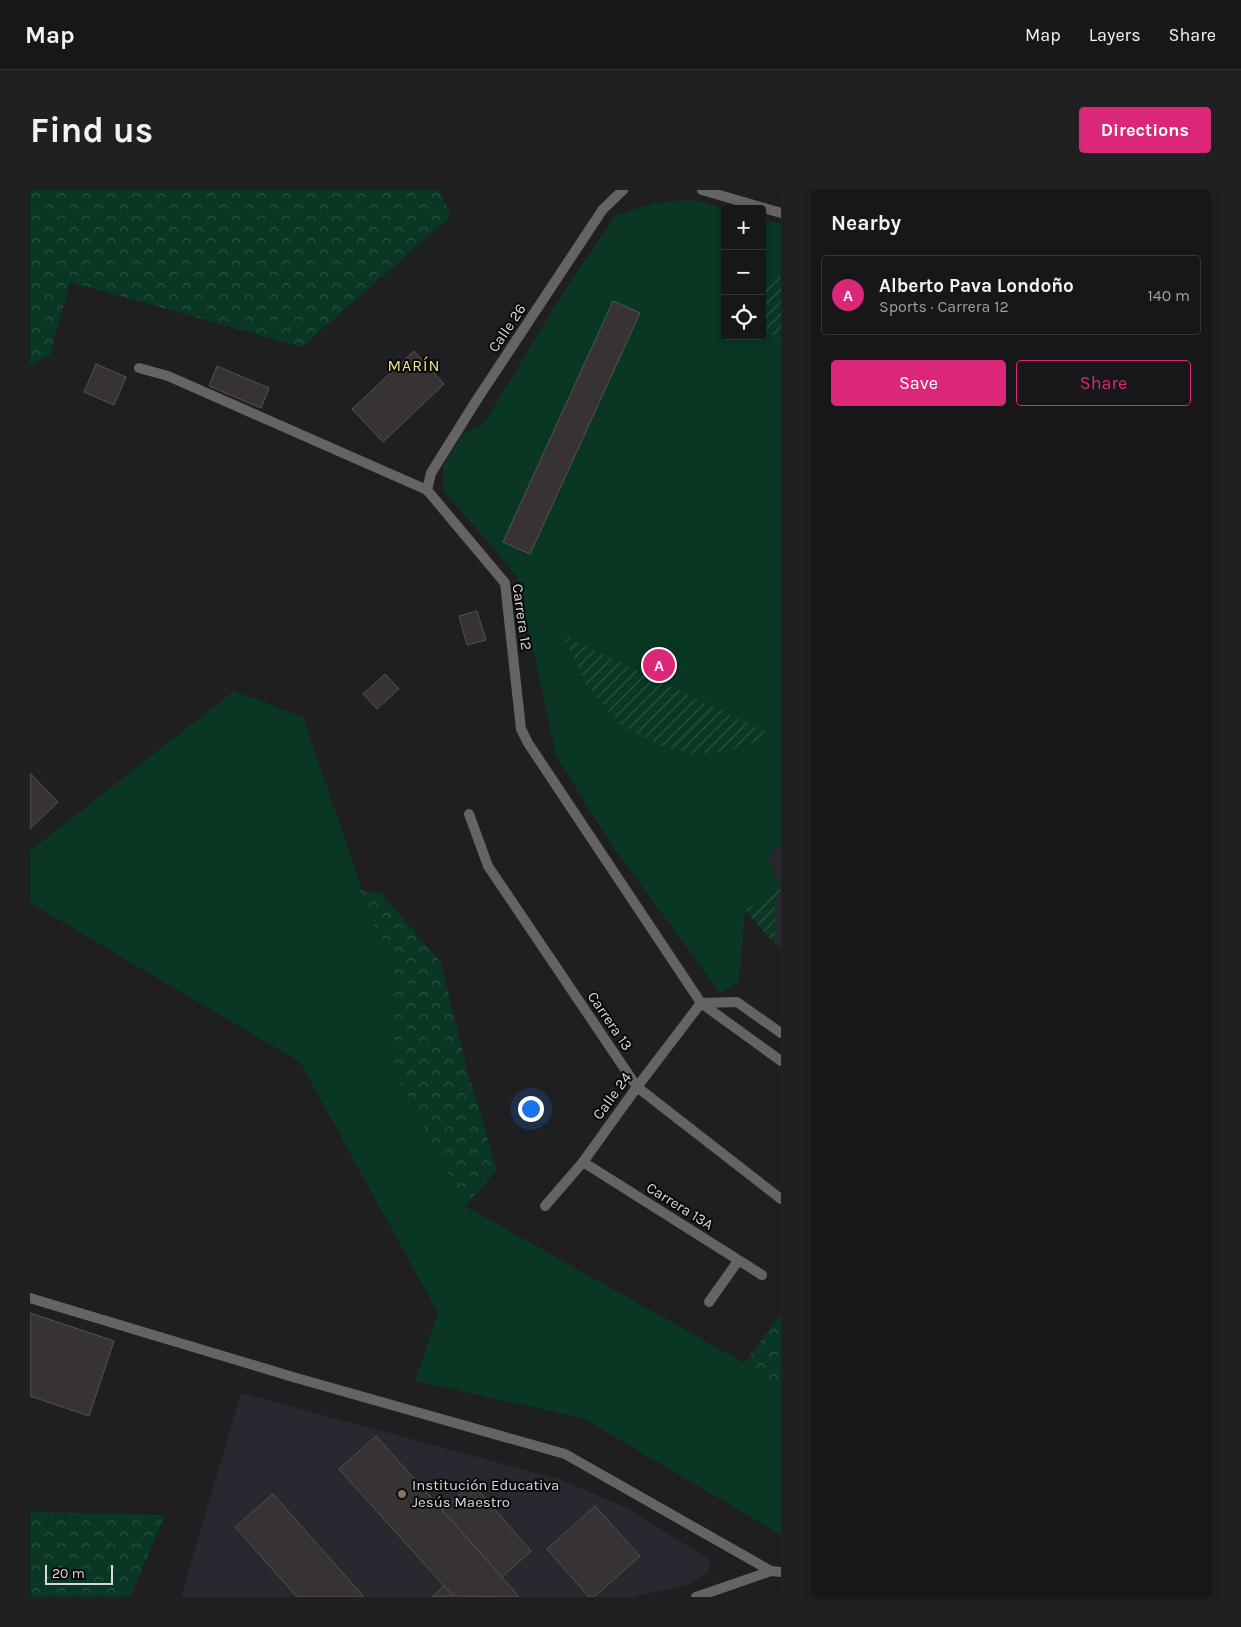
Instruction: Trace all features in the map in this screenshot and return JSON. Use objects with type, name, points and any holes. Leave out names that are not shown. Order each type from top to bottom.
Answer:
[{"type":"street","name":"Calle 26","points":[[427,490],[432,473],[476,401],[603,209],[624,190]]},
{"type":"street","points":[[702,190],[781,213]]},
{"type":"street","name":"Carrera 12","points":[[140,368],[168,376],[427,490],[505,583],[521,729],[528,743],[701,1003],[781,1061]]},
{"type":"street","name":"Carrera 13","points":[[469,814],[488,866],[636,1087],[781,1199]]},
{"type":"street","points":[[701,1003],[737,1002],[781,1033]]},
{"type":"street","name":"Calle 24","points":[[545,1206],[583,1162],[636,1087],[701,1003]]},
{"type":"street","name":"Carrera 13A","points":[[583,1162],[762,1275]]},
{"type":"street","points":[[709,1302],[738,1261]]},
{"type":"street","points":[[30,1298],[303,1380],[565,1454],[776,1572]]},
{"type":"street","points":[[696,1597],[776,1572]]},
{"type":"shaded area","points":[[781,842],[781,888],[768,858]]},
{"type":"shaded area","points":[[781,889],[781,948],[775,944],[775,903]]},
{"type":"shaded area","name":"Institución Educativa Jesús Maestro","points":[[241,1393],[559,1479],[627,1508],[710,1560],[709,1571],[691,1584],[633,1597],[181,1597]]},
{"type":"green space","points":[[30,190],[439,190],[451,216],[302,347],[70,282],[50,355],[30,365]]},
{"type":"green space","points":[[691,199],[721,208],[721,340],[766,340],[766,220],[781,224],[781,842],[768,858],[781,889],[745,910],[739,982],[720,993],[611,844],[556,755],[517,576],[443,490],[443,464],[464,433],[482,426],[561,296],[615,216],[651,204]]},
{"type":"green space","points":[[781,277],[781,339],[766,332],[766,282]]},
{"type":"green space","points":[[562,635],[773,735],[728,751],[696,754],[665,748],[621,725],[587,686]]},
{"type":"green space","points":[[234,691],[303,717],[360,883],[365,913],[394,955],[391,988],[465,1206],[744,1363],[781,1397],[781,1535],[583,1418],[415,1381],[438,1313],[300,1062],[30,903],[30,851]]},
{"type":"green space","points":[[781,889],[775,903],[775,944],[745,910]]},
{"type":"green space","points":[[360,890],[381,893],[441,963],[468,1073],[497,1170],[465,1206],[396,1074],[391,988],[394,955],[365,913]]},
{"type":"green space","points":[[781,1314],[781,1397],[744,1363]]},
{"type":"green space","points":[[30,1512],[165,1515],[130,1597],[30,1597]]},
{"type":"building","points":[[613,301],[640,313],[530,554],[503,542]]},
{"type":"building","points":[[414,351],[444,384],[383,442],[352,409]]},
{"type":"building","points":[[96,364],[126,377],[114,405],[84,392]]},
{"type":"building","points":[[217,366],[269,388],[261,408],[209,386]]},
{"type":"building","points":[[477,611],[486,640],[467,645],[459,616]]},
{"type":"building","points":[[385,674],[399,689],[377,709],[363,694]]},
{"type":"building","points":[[30,773],[58,802],[30,829]]},
{"type":"building","points":[[30,1313],[114,1341],[89,1416],[30,1396]]},
{"type":"building","points":[[376,1436],[519,1597],[453,1596],[339,1469]]},
{"type":"building","points":[[472,1483],[531,1551],[502,1577],[442,1510]]},
{"type":"building","points":[[273,1494],[364,1597],[297,1597],[235,1527]]},
{"type":"building","points":[[595,1506],[640,1556],[594,1597],[589,1597],[547,1549]]},
{"type":"building","points":[[444,1586],[453,1596],[432,1597]]},
{"type":"place","name":"Alberto Pava Londoño","points":[[659,665]]},
{"type":"place","name":"Institución Educativa Jesús Maestro","points":[[402,1494]]},
{"type":"district","name":"MARÍN","points":[[414,365]]}]
